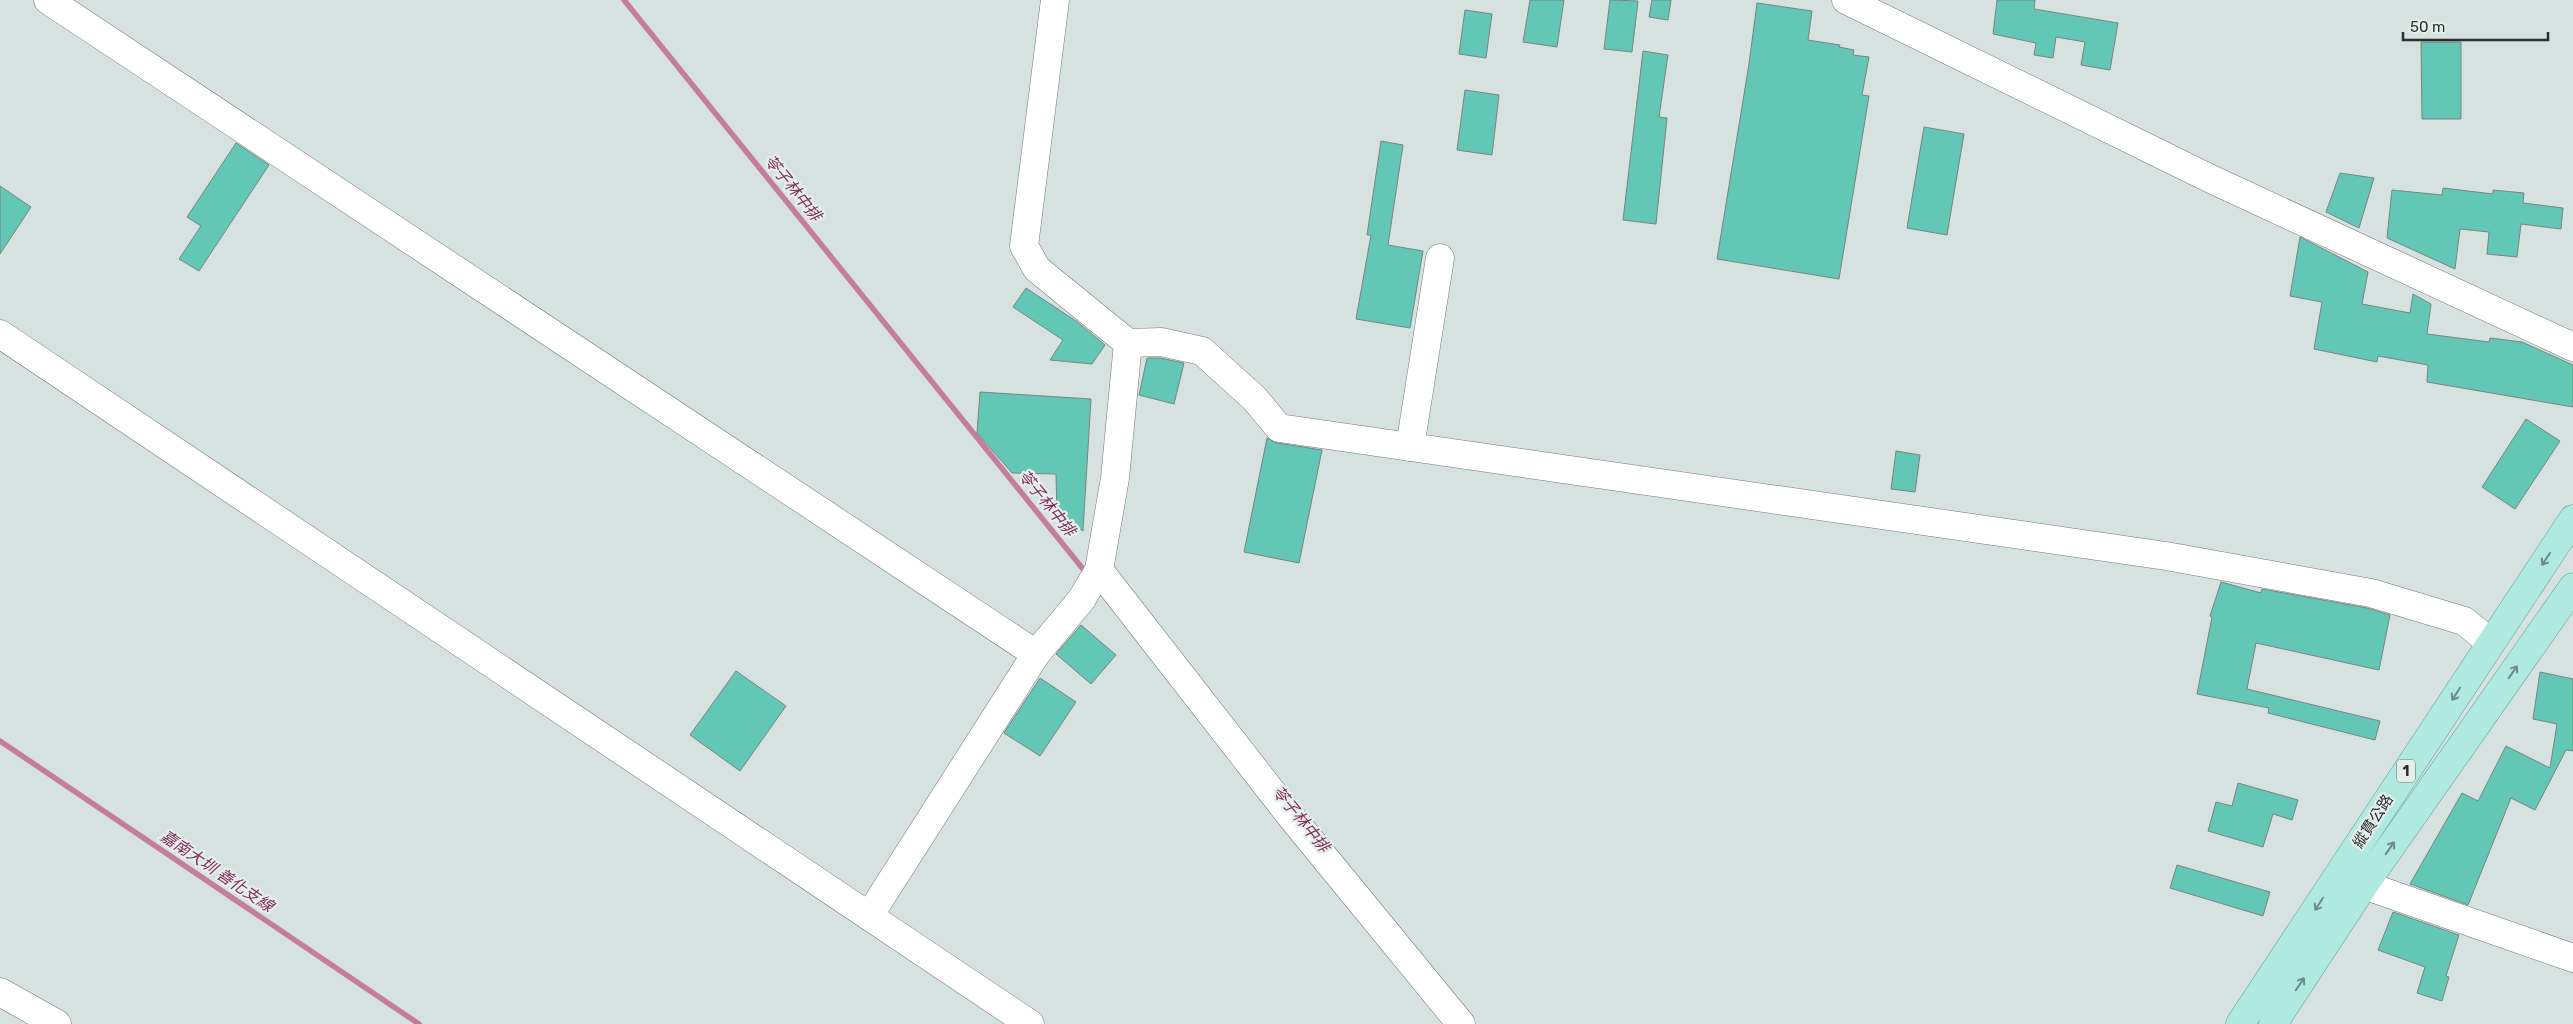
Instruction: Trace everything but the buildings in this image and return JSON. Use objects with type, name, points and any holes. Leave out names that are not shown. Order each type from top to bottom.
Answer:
[{"type":"main road","name":"縱貫公路","points":[[2240,1024],[2490,642],[2573,519]]},
{"type":"main road","name":"縱貫公路","points":[[2273,1024],[2364,885],[2573,587]]},
{"type":"street","points":[[48,0],[1036,654]]},
{"type":"street","points":[[1055,0],[1024,246],[1037,269],[1128,343],[1161,342],[1202,351],[1255,399],[1279,428],[2166,556],[2370,593],[2464,621],[2490,642]]},
{"type":"street","points":[[1846,0],[2211,179],[2573,347]]},
{"type":"street","points":[[1410,447],[1440,258]]},
{"type":"street","points":[[0,334],[1030,1024]]},
{"type":"street","points":[[870,916],[1036,654],[1082,600],[1097,573],[1115,478],[1128,343]]},
{"type":"street","points":[[1097,573],[1293,819],[1460,1024]]},
{"type":"street","points":[[2340,872],[2364,885],[2573,958]]},
{"type":"street","points":[[0,992],[57,1024]]},
{"type":"waterway","name":"苓子林中排","points":[[624,0],[1087,574]]},
{"type":"waterway","name":"嘉南大圳 善化支線","points":[[0,741],[419,1024]]}]
